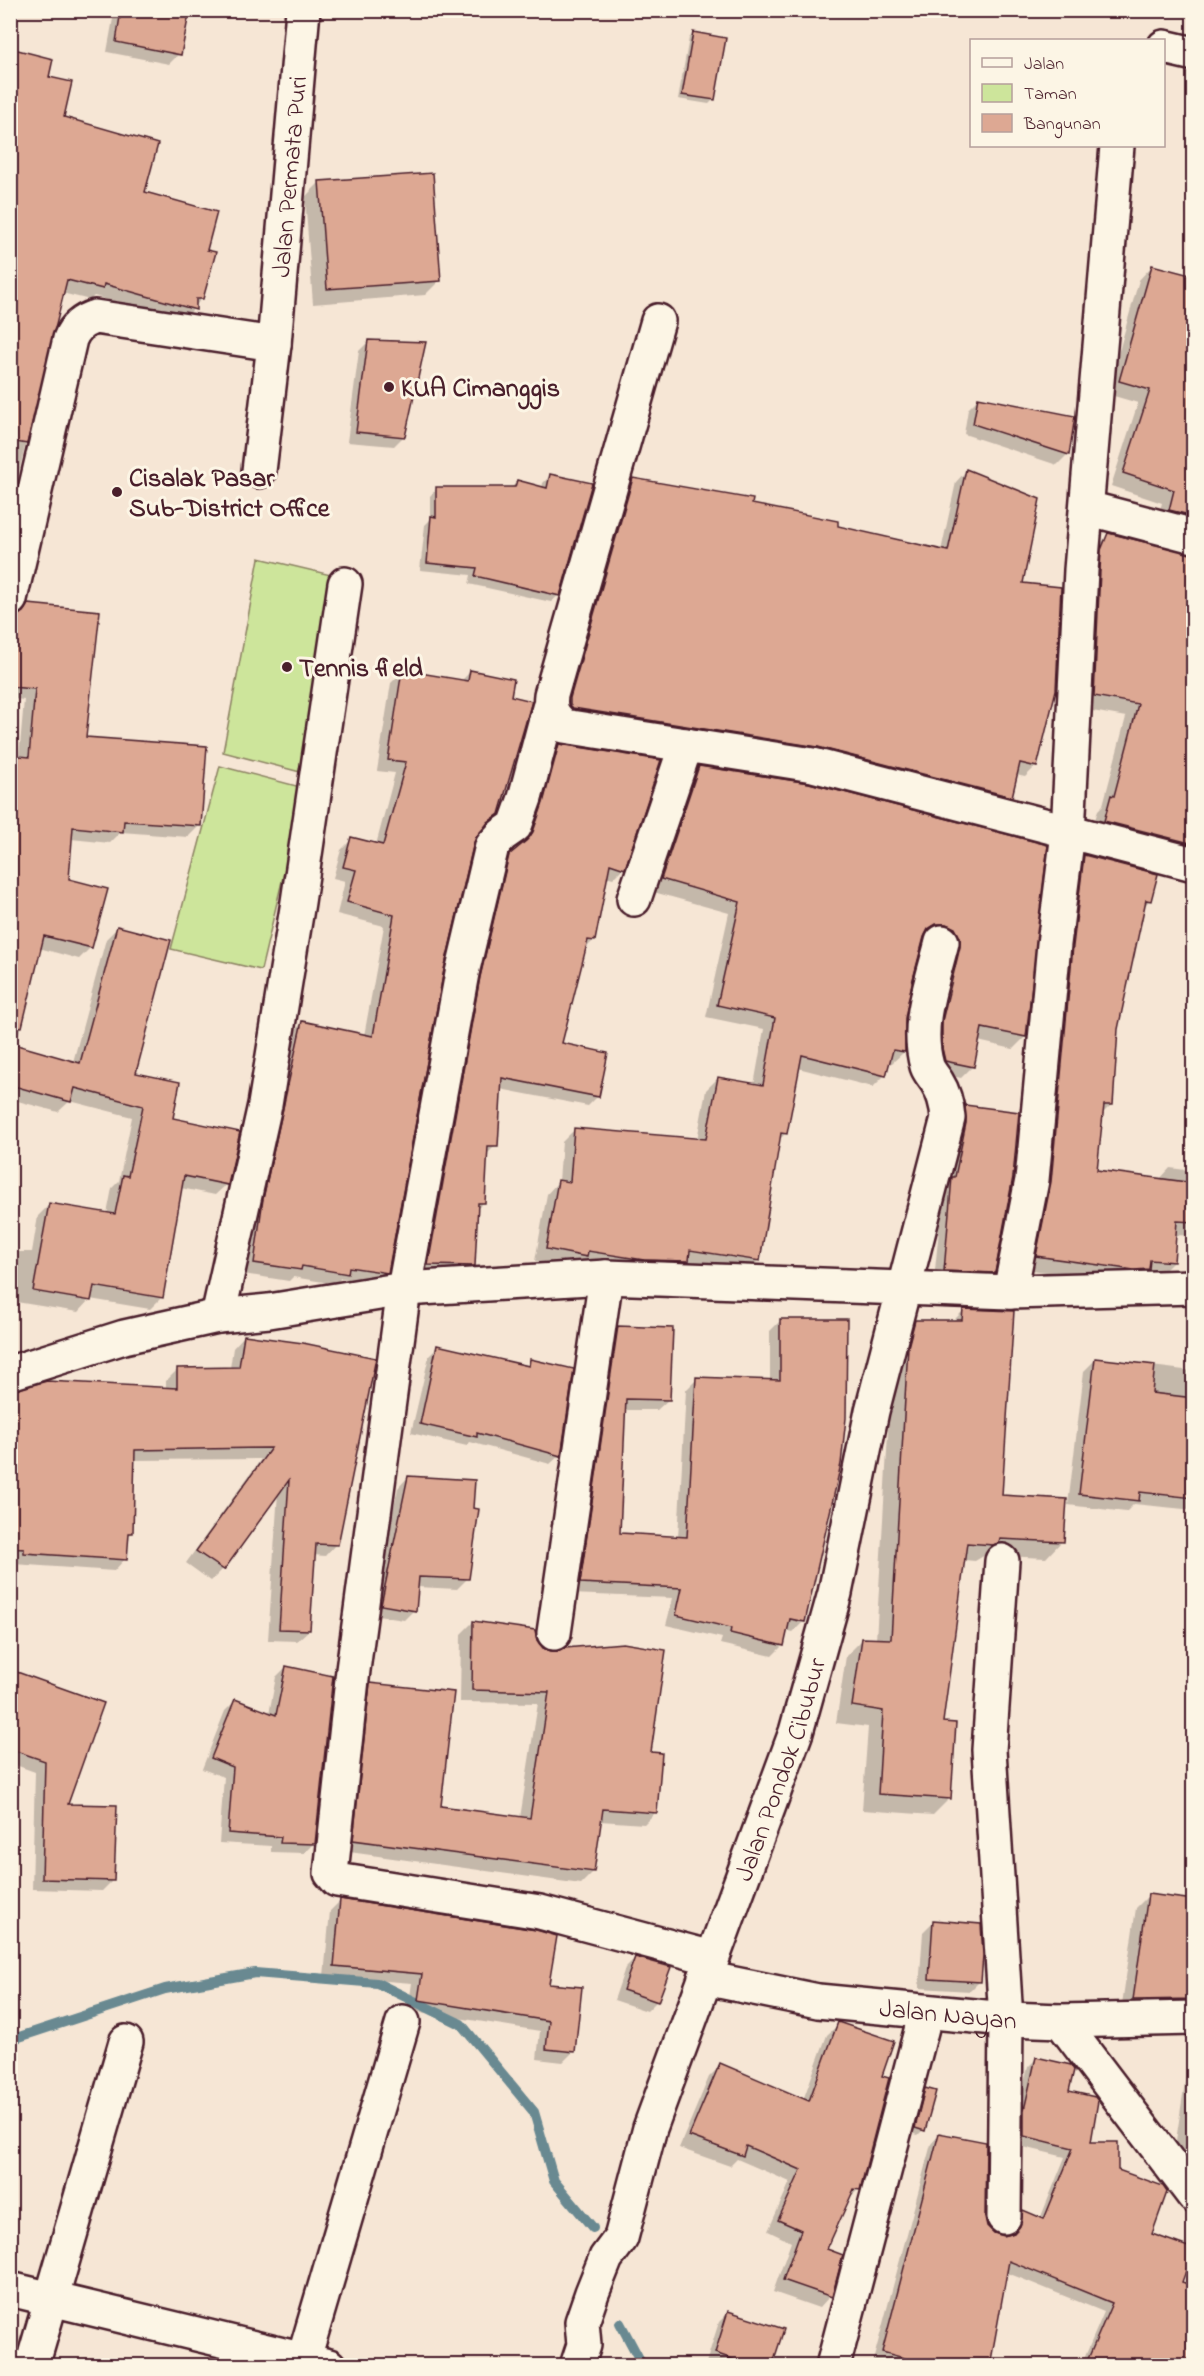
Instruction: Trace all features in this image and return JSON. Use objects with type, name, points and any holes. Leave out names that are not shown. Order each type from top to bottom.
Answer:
[{"type":"street","name":"Jalan Permata Puri","points":[[259,471],[273,344],[303,10]]},
{"type":"street","points":[[1165,47],[1194,54]]},
{"type":"street","points":[[1010,1292],[1032,1180],[1054,944],[1068,833],[1081,570],[1117,147]]},
{"type":"street","points":[[10,599],[70,339],[80,324],[95,317],[273,344]]},
{"type":"street","name":"Jalan Nayan","points":[[658,321],[551,695],[525,798],[515,826],[492,846],[462,973],[404,1289],[353,1670],[331,1873],[337,1880],[540,1912],[708,1968],[818,2001],[1006,2019],[1061,2021],[1194,2018]]},
{"type":"street","points":[[1087,508],[1194,536]]},
{"type":"street","points":[[218,1316],[265,1105],[345,585]]},
{"type":"street","points":[[549,708],[554,717],[564,726],[813,765],[1194,864]]},
{"type":"street","points":[[634,899],[686,745]]},
{"type":"street","name":"Jalan Pondok Cibubur","points":[[580,2355],[582,2322],[606,2258],[621,2238],[650,2128],[781,1776],[816,1668],[835,1593],[873,1411],[948,1118],[946,1101],[939,1084],[928,1069],[921,1026],[942,942]]},
{"type":"street","points":[[10,1373],[124,1337],[218,1316],[269,1311],[404,1289],[606,1277],[905,1290],[1010,1292],[1194,1287]]},
{"type":"street","points":[[554,1634],[606,1277]]},
{"type":"street","points":[[1002,1561],[989,1750],[1006,2019],[1004,2217]]},
{"type":"street","points":[[833,2366],[926,2012]]},
{"type":"street","points":[[1061,2021],[1194,2196]]},
{"type":"street","points":[[10,2289],[316,2362],[403,2022]]},
{"type":"street","points":[[32,2366],[126,2042]]},
{"type":"green space","name":"Tennis field","points":[[259,558],[356,581],[308,774],[223,752]]},
{"type":"green space","points":[[220,766],[304,788],[261,970],[171,949]]},
{"type":"building","points":[[121,10],[170,10],[189,14],[181,55],[116,42]]},
{"type":"building","points":[[693,32],[726,38],[715,100],[682,95]]},
{"type":"building","points":[[10,48],[53,59],[49,77],[72,82],[64,117],[158,144],[145,192],[217,212],[207,250],[216,252],[203,299],[196,299],[196,310],[104,284],[103,289],[67,280],[27,444],[10,441]]},
{"type":"building","points":[[433,173],[441,281],[327,289],[319,181]]},
{"type":"building","points":[[1152,265],[1194,276],[1194,516],[1169,510],[1174,490],[1123,473],[1150,390],[1119,381]]},
{"type":"building","name":"KUA Cimanggis","points":[[368,340],[426,342],[405,437],[356,432]]},
{"type":"building","points":[[978,397],[1075,416],[1069,455],[973,424]]},
{"type":"building","points":[[966,469],[1040,499],[1023,583],[1061,587],[1056,690],[1037,767],[1020,763],[1012,797],[818,747],[573,708],[570,705],[570,698],[633,478],[753,499],[752,504],[838,521],[838,526],[948,551]]},
{"type":"building","points":[[550,474],[592,483],[560,596],[475,576],[477,568],[427,563],[431,516],[436,517],[436,487],[515,487],[517,480],[547,488]]},
{"type":"building","points":[[1108,533],[1194,554],[1194,844],[1104,821],[1111,795],[1114,796],[1138,704],[1094,696],[1101,550]]},
{"type":"building","points":[[28,604],[100,611],[86,737],[207,746],[201,826],[124,821],[123,832],[73,827],[69,879],[108,889],[92,948],[44,936],[22,1027],[10,1026],[10,755],[29,757],[35,689],[10,687],[10,617],[23,612]]},
{"type":"building","points":[[402,670],[468,681],[470,670],[514,679],[511,696],[532,701],[499,814],[488,822],[474,842],[444,970],[388,1273],[349,1267],[348,1274],[302,1266],[301,1270],[254,1263],[263,1199],[302,1021],[373,1036],[394,915],[347,902],[356,870],[343,867],[351,837],[383,845],[406,762],[388,760]]},
{"type":"building","points":[[559,744],[661,760],[625,869],[610,864],[595,941],[588,940],[562,1043],[608,1053],[599,1097],[502,1078],[498,1146],[488,1146],[485,1203],[478,1203],[475,1266],[428,1265],[480,977],[509,855],[533,832]]},
{"type":"building","points":[[699,766],[809,783],[1048,845],[1026,1037],[982,1028],[974,1067],[945,1061],[942,1048],[942,1021],[960,947],[960,938],[955,928],[946,924],[936,924],[928,929],[924,937],[912,983],[905,1018],[905,1052],[893,1050],[886,1076],[802,1055],[787,1134],[781,1133],[760,1261],[690,1250],[689,1261],[644,1260],[588,1251],[587,1257],[546,1249],[558,1180],[570,1182],[574,1128],[706,1139],[718,1077],[763,1085],[775,1018],[717,1005],[740,902],[661,879]]},
{"type":"building","points":[[1084,855],[1158,874],[1151,901],[1146,900],[1118,1029],[1113,1105],[1104,1105],[1097,1170],[1194,1183],[1194,1222],[1177,1221],[1174,1262],[1150,1260],[1149,1269],[1134,1270],[1036,1256],[1051,1182],[1073,946]]},
{"type":"building","points":[[117,926],[171,940],[136,1073],[180,1082],[173,1118],[240,1132],[228,1185],[184,1176],[163,1298],[94,1286],[91,1301],[33,1291],[49,1203],[115,1214],[123,1175],[128,1176],[143,1106],[75,1088],[71,1102],[10,1085],[10,1043],[80,1063]]},
{"type":"building","points":[[965,1105],[1019,1112],[1013,1177],[995,1273],[944,1271],[952,1177],[955,1177],[966,1123]]},
{"type":"building","points":[[963,1309],[1014,1311],[1002,1495],[1067,1499],[1064,1542],[1000,1539],[999,1543],[993,1545],[967,1543],[943,1722],[956,1723],[951,1799],[878,1794],[883,1711],[852,1706],[862,1638],[891,1639],[908,1347],[915,1320],[962,1320]]},
{"type":"building","points":[[780,1319],[847,1319],[846,1418],[841,1464],[805,1622],[790,1619],[784,1646],[730,1633],[731,1628],[676,1615],[682,1588],[580,1583],[618,1326],[673,1328],[670,1400],[626,1399],[620,1533],[687,1537],[696,1377],[780,1380]]},
{"type":"building","points":[[244,1335],[303,1343],[376,1358],[338,1545],[316,1544],[310,1630],[279,1629],[289,1480],[224,1570],[196,1551],[271,1448],[135,1450],[133,1533],[129,1533],[127,1560],[24,1553],[24,1549],[10,1548],[10,1391],[47,1381],[177,1388],[177,1368],[239,1367]]},
{"type":"building","points":[[437,1345],[529,1366],[530,1359],[574,1369],[561,1456],[477,1433],[477,1437],[420,1424]]},
{"type":"building","points":[[1095,1358],[1155,1365],[1152,1393],[1194,1398],[1194,1498],[1140,1492],[1139,1501],[1079,1494]]},
{"type":"building","points":[[408,1476],[475,1480],[473,1508],[479,1509],[469,1579],[419,1577],[416,1611],[381,1605]]},
{"type":"building","points":[[473,1621],[535,1630],[537,1640],[543,1648],[551,1651],[623,1643],[666,1650],[651,1752],[662,1753],[657,1813],[603,1809],[594,1872],[353,1840],[370,1683],[454,1692],[441,1806],[530,1818],[549,1692],[472,1690]]},
{"type":"building","points":[[286,1666],[333,1676],[315,1844],[280,1843],[281,1837],[228,1833],[233,1767],[211,1758],[235,1699],[276,1715]]},
{"type":"building","points":[[17,1672],[104,1703],[68,1804],[117,1805],[114,1881],[42,1879],[45,1761],[10,1749],[10,1692]]},
{"type":"building","points":[[1148,1894],[1194,1900],[1194,1999],[1133,2000]]},
{"type":"building","points":[[340,1899],[536,1930],[557,1936],[549,1984],[582,1987],[575,2052],[546,2049],[549,2021],[418,2000],[422,1974],[334,1966]]},
{"type":"building","points":[[933,1920],[981,1924],[983,1955],[981,1982],[929,1979]]},
{"type":"building","points":[[635,1957],[671,1967],[658,2002],[623,1990]]},
{"type":"building","points":[[838,2022],[894,2041],[882,2076],[889,2078],[860,2190],[854,2189],[827,2249],[843,2255],[832,2297],[783,2280],[801,2230],[778,2220],[801,2170],[746,2146],[743,2156],[689,2136],[720,2063],[809,2101]]},
{"type":"building","points":[[1036,2057],[1071,2065],[1074,2070],[1069,2091],[1095,2097],[1098,2101],[1091,2142],[1118,2142],[1118,2170],[1163,2186],[1167,2192],[1152,2234],[1194,2249],[1182,2282],[1194,2286],[1194,2366],[1085,2366],[1112,2303],[1009,2261],[990,2366],[933,2366],[882,2352],[939,2133],[986,2142],[985,2217],[987,2226],[994,2233],[1004,2236],[1014,2233],[1020,2226],[1023,2210],[1044,2219],[1073,2148],[1024,2136],[1024,2110]]},
{"type":"building","points":[[925,2088],[936,2091],[925,2131],[915,2128]]},
{"type":"building","points":[[728,2311],[784,2329],[772,2366],[752,2366],[715,2353]]},
{"type":"waterway","points":[[10,2040],[165,1989],[255,1973],[377,1983],[461,2024],[534,2112],[554,2181],[593,2228]]},
{"type":"waterway","points":[[620,2323],[643,2366]]},
{"type":"place","name":"KUA Cimanggis","points":[[389,387]]},
{"type":"place","name":"Cisalak Pasar Sub-District Office","points":[[117,492]]},
{"type":"place","name":"Tennis field","points":[[287,667]]}]
